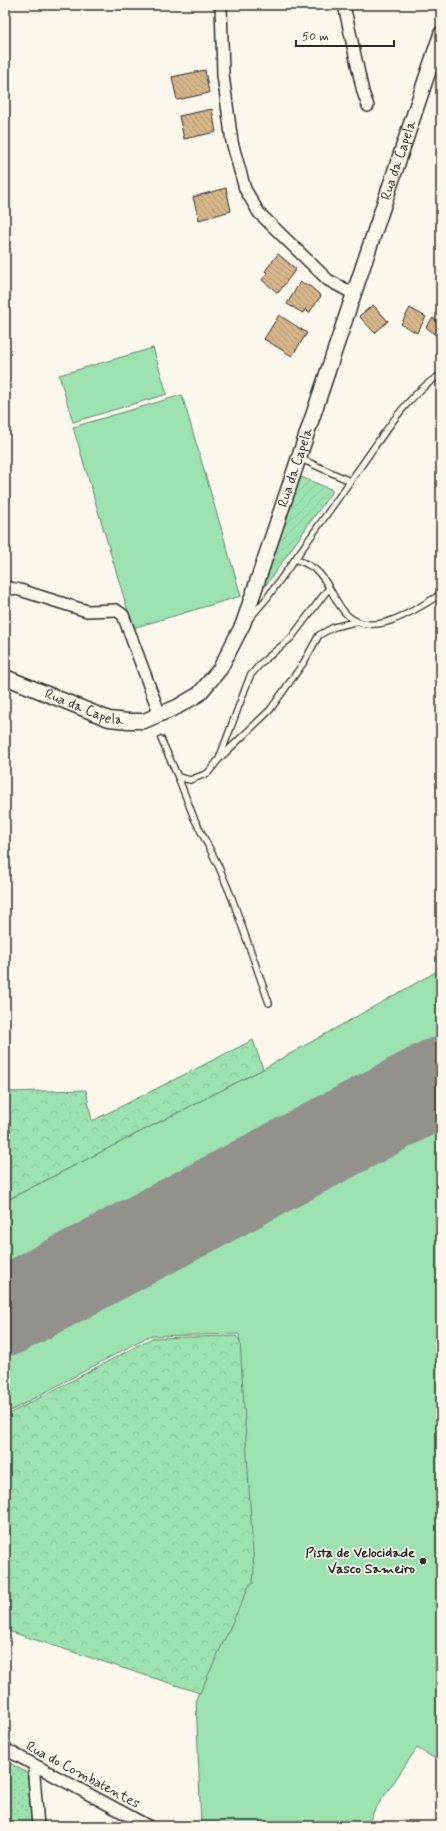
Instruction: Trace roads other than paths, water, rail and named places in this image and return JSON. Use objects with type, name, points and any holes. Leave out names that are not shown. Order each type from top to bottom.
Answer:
[{"type":"street","points":[[221,5],[223,75],[232,142],[245,189],[259,212],[328,280],[354,294]]},
{"type":"street","points":[[344,5],[363,92],[368,106]]},
{"type":"street","name":"Rua da Capela","points":[[5,677],[109,719],[128,722],[144,721],[160,715],[199,694],[220,669],[241,628],[441,34]]},
{"type":"street","points":[[5,587],[20,590],[87,611],[116,610],[123,615],[160,715]]},
{"type":"street","name":"Rua do Combatentes","points":[[5,1749],[148,1826]]},
{"type":"street","points":[[35,1766],[34,1776],[38,1826]]},
{"type":"lane","points":[[241,628],[267,598],[350,481],[411,399],[432,380],[441,375]]},
{"type":"lane","points":[[299,457],[350,481]]},
{"type":"lane","points":[[295,558],[318,572],[343,611],[355,622]]},
{"type":"lane","points":[[219,759],[250,676],[261,663],[291,638],[328,588]]},
{"type":"lane","points":[[178,777],[190,780],[208,773],[219,759],[270,710],[304,662],[320,635],[334,627],[355,622],[368,624],[399,619],[441,594]]},
{"type":"lane","points":[[161,739],[194,818],[218,865],[232,898],[269,1003]]},
{"type":"place","name":"Pista de Velocidade Vasco Sameiro","points":[[423,1561]]}]
